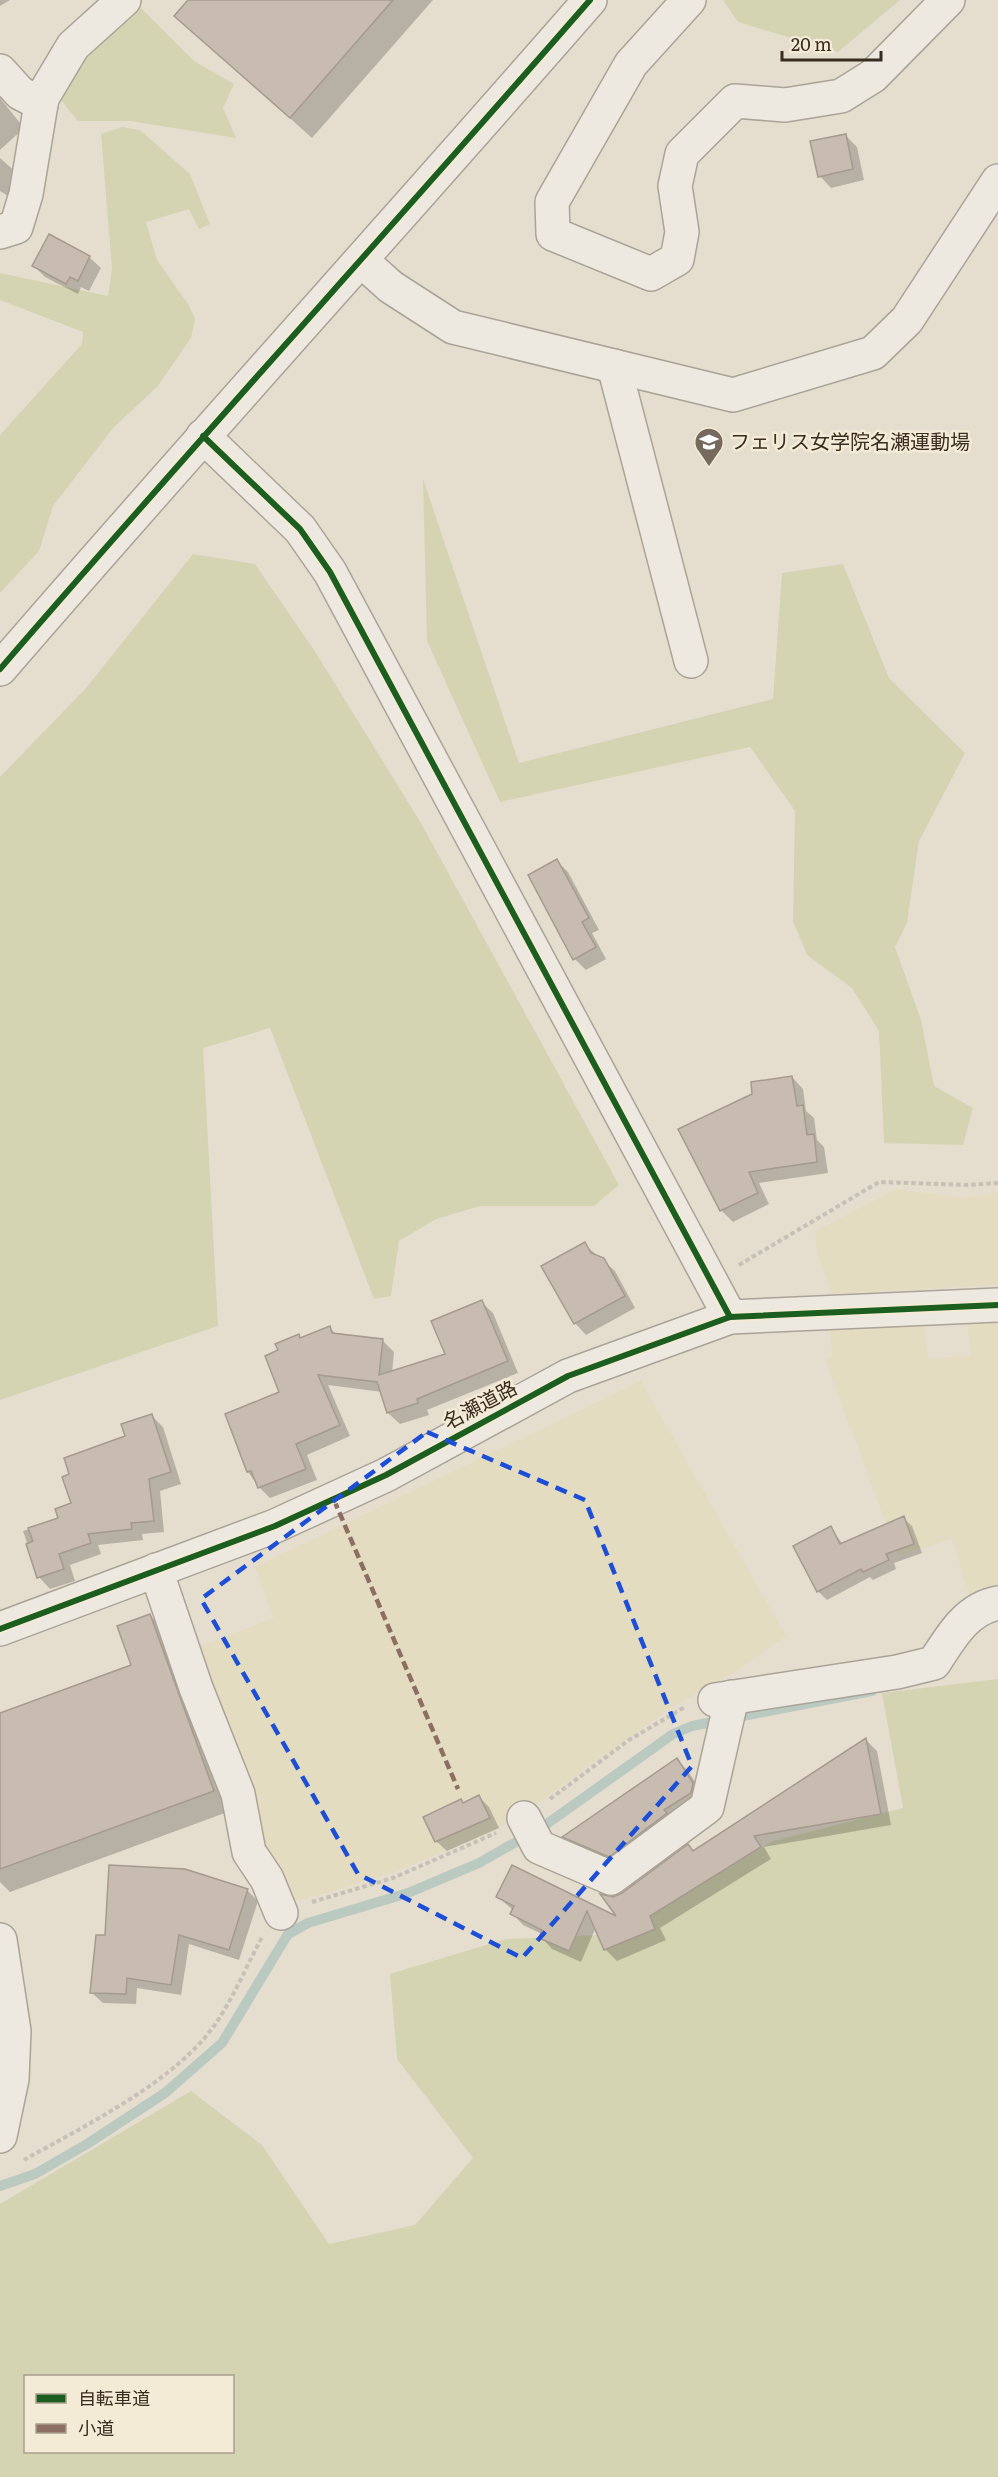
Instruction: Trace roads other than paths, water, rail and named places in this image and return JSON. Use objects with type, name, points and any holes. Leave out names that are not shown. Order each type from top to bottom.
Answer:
[{"type":"street","points":[[0,232],[16,228],[26,194],[42,98],[73,46],[124,0]]},
{"type":"street","points":[[7,648],[362,261],[590,0]]},
{"type":"street","points":[[689,0],[631,64],[552,202],[554,234],[651,274],[677,259],[682,232],[675,186],[682,154],[735,101],[785,105],[841,96],[873,76],[948,0]]},
{"type":"street","points":[[0,71],[20,93],[41,104]]},
{"type":"street","points":[[362,261],[391,287],[453,327],[733,395],[873,353],[907,320],[998,180]]},
{"type":"street","points":[[614,366],[691,661]]},
{"type":"street","points":[[203,436],[300,529],[330,572],[730,1317]]},
{"type":"street","name":"名瀬道路","points":[[0,1629],[275,1526],[386,1475],[568,1377],[730,1317],[998,1305]]},
{"type":"street","points":[[156,1570],[196,1688],[238,1794],[249,1852],[267,1879],[281,1913]]},
{"type":"street","points":[[531,1830],[611,1878],[707,1807],[724,1730],[724,1698],[897,1672],[934,1663],[956,1630],[981,1606],[998,1603]]},
{"type":"street","points":[[0,1940],[14,2031],[12,2079],[0,2136]]},
{"type":"waterway","points":[[0,2186],[35,2174],[87,2144],[165,2093],[222,2043],[288,1934],[308,1923],[408,1893],[479,1863],[544,1826],[673,1734],[692,1726],[872,1691]]},
{"type":"place","name":"フェリス女学院名瀬運動場","points":[[709,468]]}]
